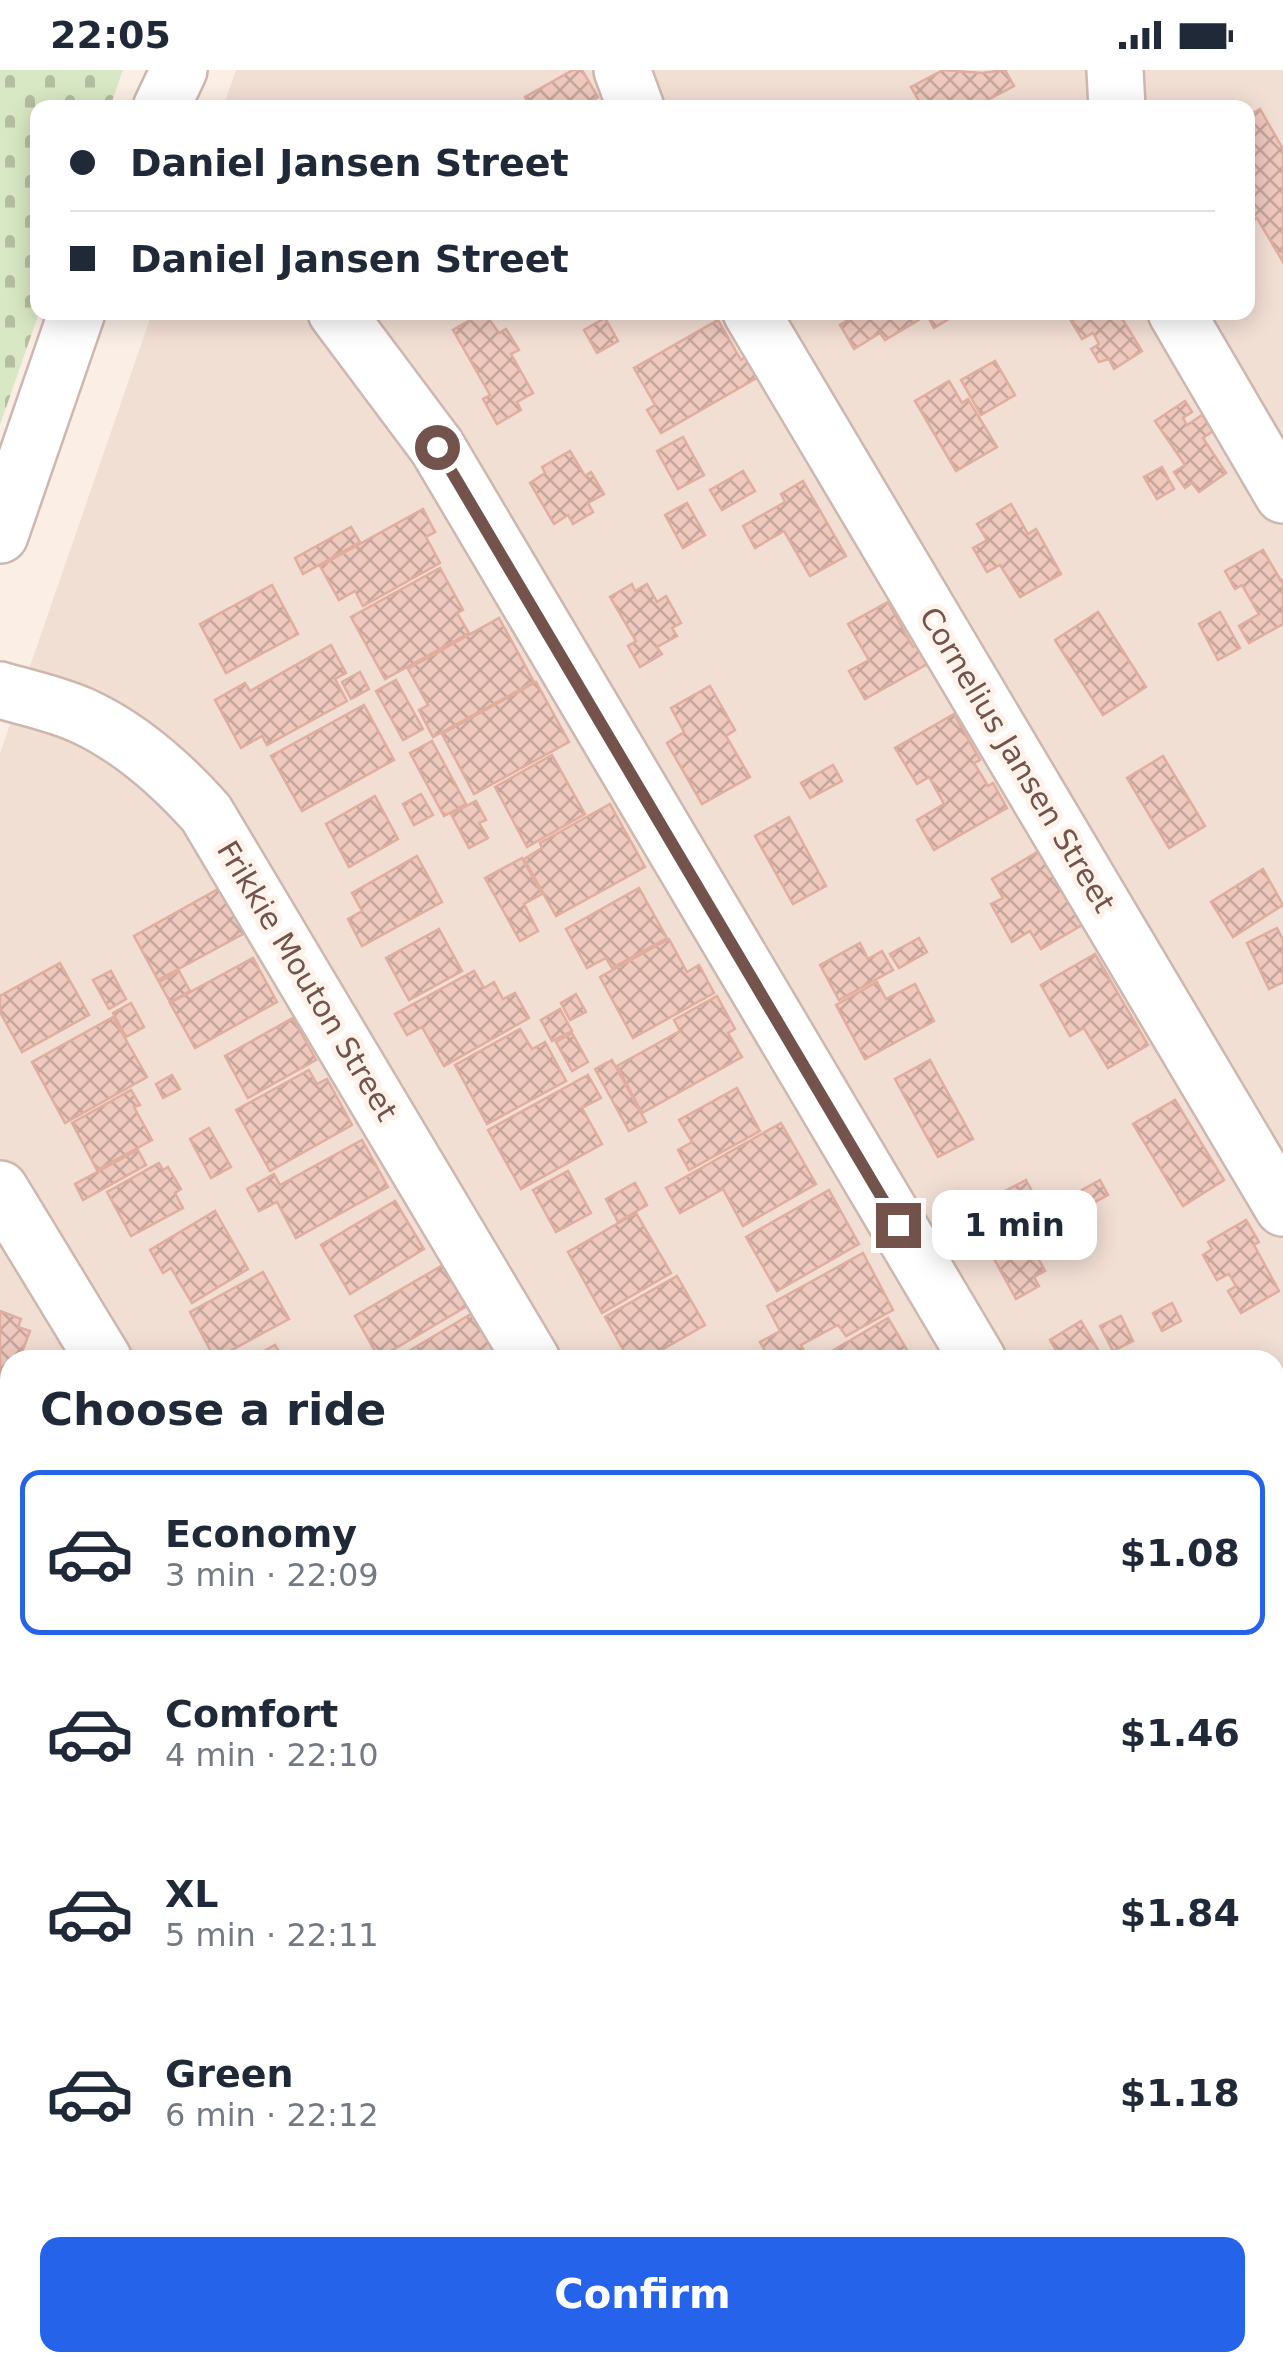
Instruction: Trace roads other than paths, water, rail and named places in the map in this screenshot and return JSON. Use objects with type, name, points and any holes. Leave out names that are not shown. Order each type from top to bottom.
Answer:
[{"type":"street","points":[[165,100],[179,70]]},
{"type":"street","points":[[622,70],[633,100]]},
{"type":"street","points":[[1115,70],[1117,100]]},
{"type":"street","points":[[0,535],[74,320]]},
{"type":"street","points":[[342,320],[437,447],[972,1350]]},
{"type":"street","name":"Cornelius Jansen Street","points":[[757,320],[1283,1208]]},
{"type":"street","points":[[1181,320],[1283,496]]},
{"type":"street","name":"Frikkie Mouton Street","points":[[0,690],[82,716],[133,746],[176,780],[206,813],[526,1350]]},
{"type":"street","points":[[0,1189],[98,1350]]}]
